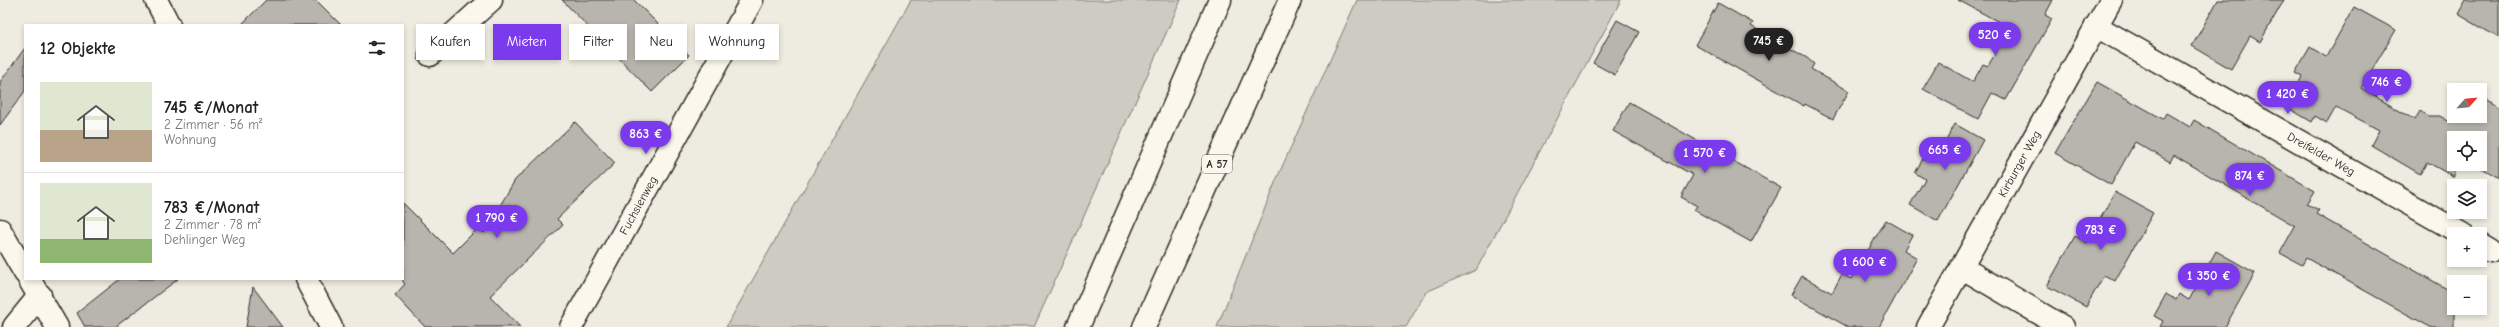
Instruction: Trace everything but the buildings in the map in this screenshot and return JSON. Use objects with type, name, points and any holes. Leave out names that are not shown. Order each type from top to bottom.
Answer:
[{"type":"main road","points":[[156,0],[168,24]]},
{"type":"main road","points":[[464,24],[491,0]]},
{"type":"main road","name":"Fuchsienweg","points":[[571,327],[752,0]]},
{"type":"main road","points":[[1078,327],[1220,0]]},
{"type":"main road","name":"A 57","points":[[1144,327],[1290,0]]},
{"type":"main road","name":"Kirburger Weg","points":[[1928,327],[2111,0]]},
{"type":"main road","name":"Dreifelder Weg","points":[[2096,26],[2450,227]]},
{"type":"main road","points":[[0,230],[24,271]]},
{"type":"main road","points":[[1961,267],[2063,327]]},
{"type":"main road","points":[[307,280],[331,327]]},
{"type":"main road","points":[[14,327],[35,287]]},
{"type":"main road","points":[[35,287],[57,327]]},
{"type":"shaded area","points":[[911,0],[1181,0],[1034,327],[726,327]]},
{"type":"shaded area","points":[[1357,0],[1621,0],[1476,270],[1426,292],[1406,327],[1217,327],[1277,178]]}]
